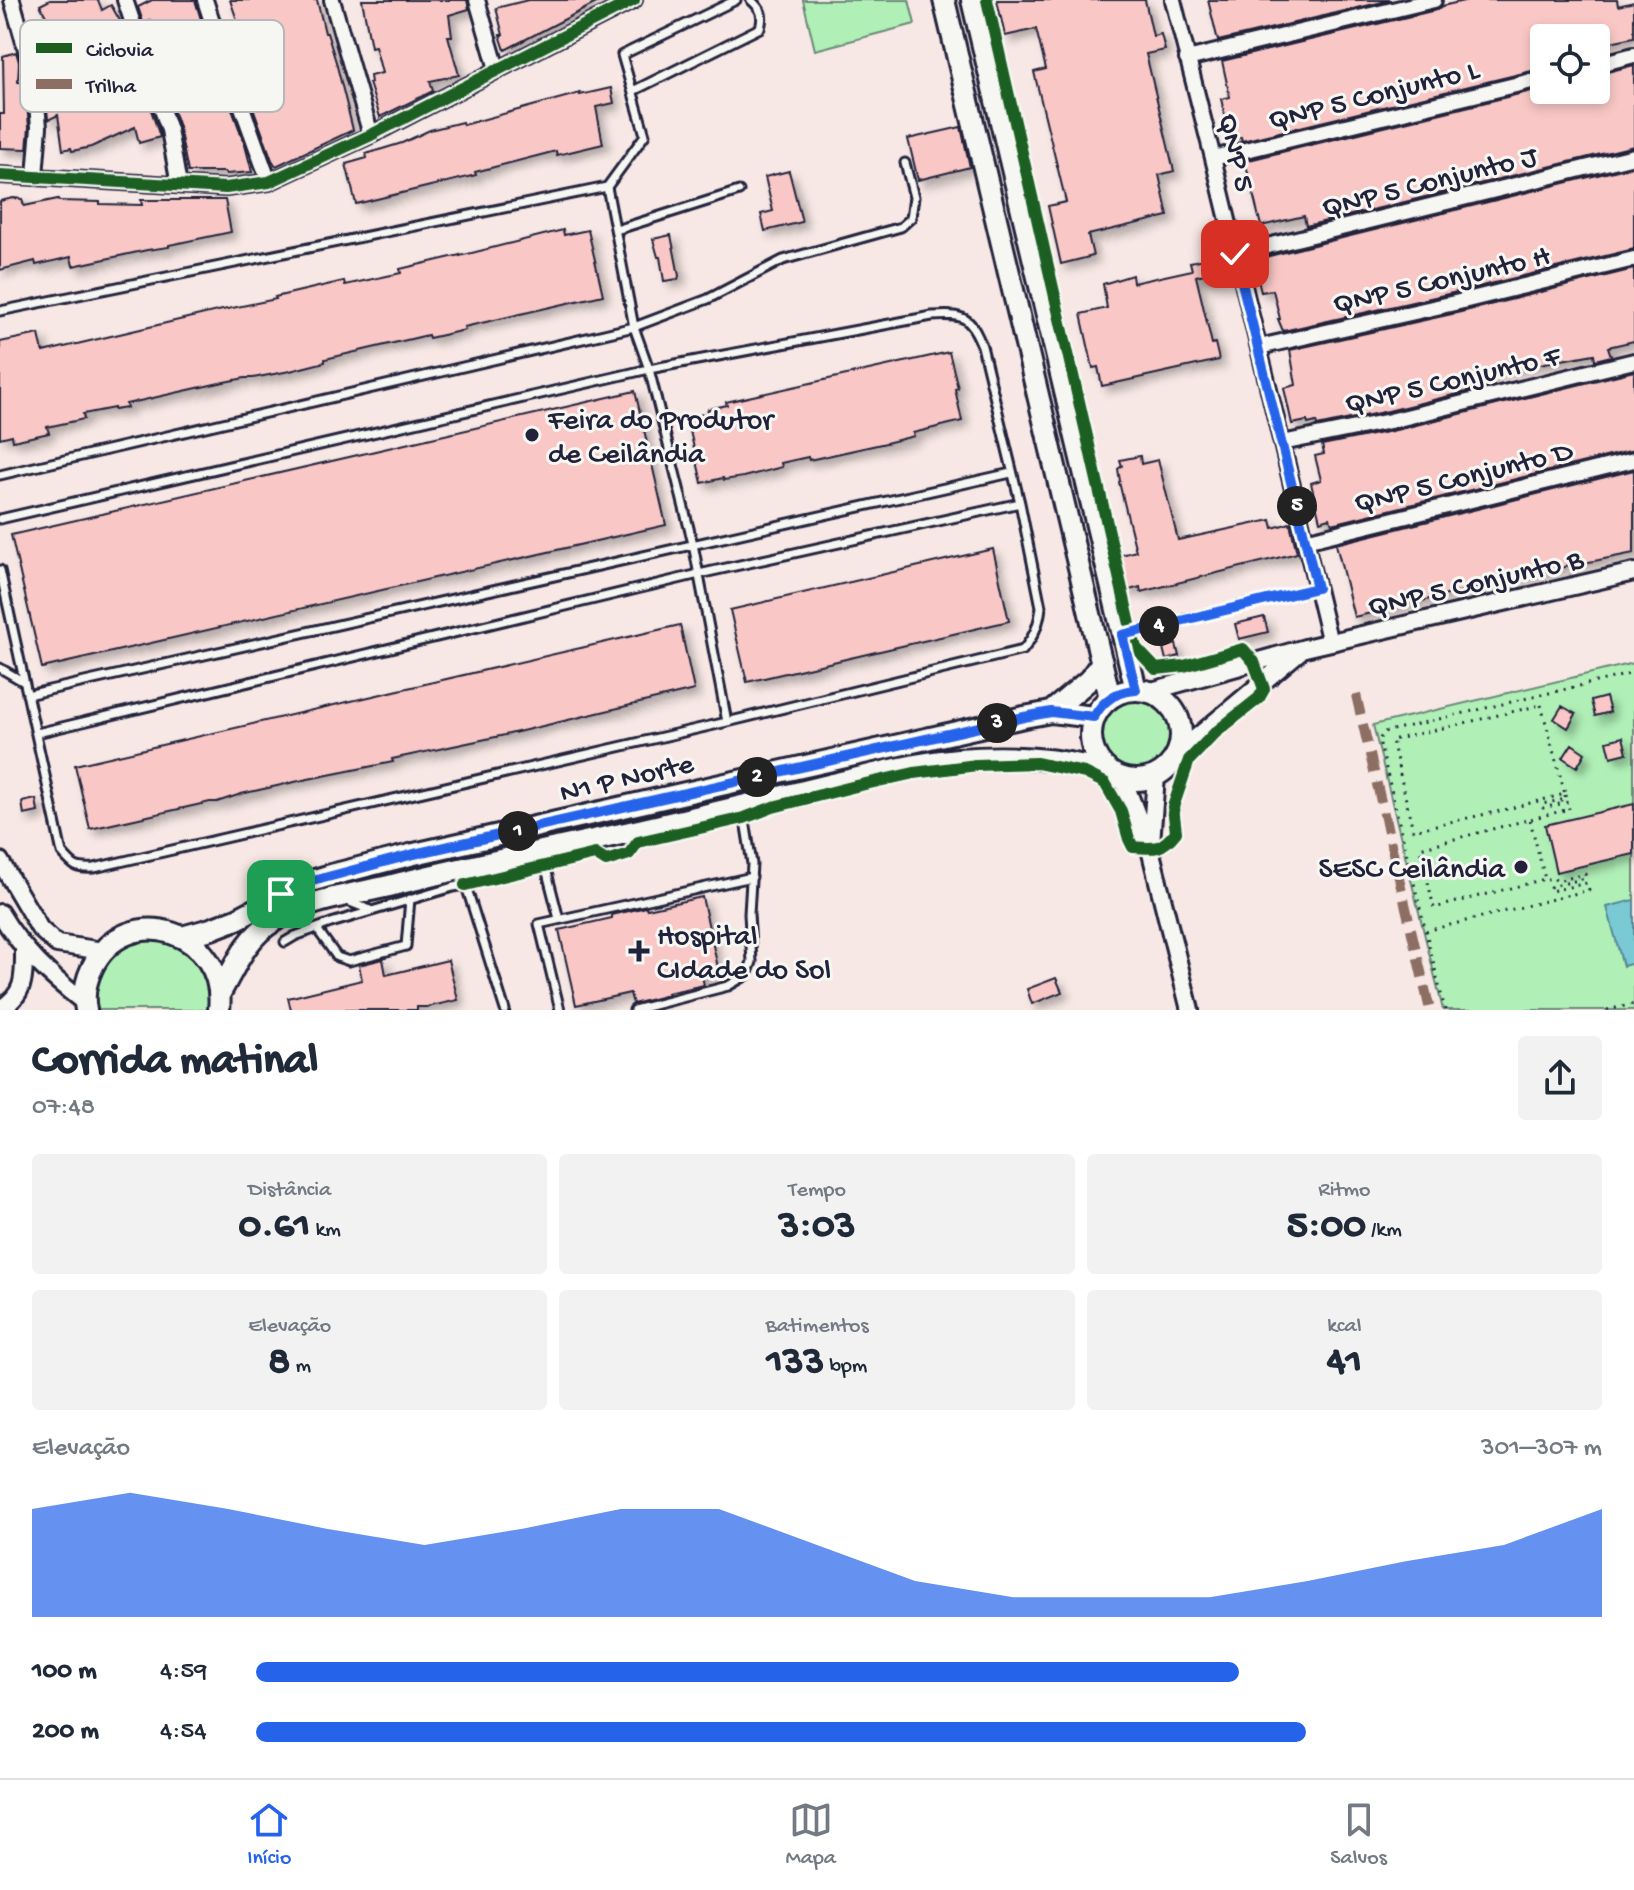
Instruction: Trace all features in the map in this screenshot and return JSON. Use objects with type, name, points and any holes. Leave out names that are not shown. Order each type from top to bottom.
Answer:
[{"type":"main road","points":[[944,0],[1110,698]]},
{"type":"main road","points":[[972,0],[1122,635],[1142,691]]},
{"type":"main road","points":[[1051,712],[1089,680],[1102,662]]},
{"type":"main road","points":[[1127,691],[1142,691],[1162,698],[1172,709],[1179,722],[1181,738],[1178,753],[1165,770],[1140,781],[1115,775],[1097,760],[1090,731],[1098,709],[1110,698],[1127,691]]},
{"type":"main road","name":"N1 P Norte","points":[[182,937],[237,919],[305,883],[391,860],[1024,717],[1051,712],[1094,717]]},
{"type":"main road","name":"N1 P Norte","points":[[219,1002],[246,946],[273,922],[321,901],[463,877],[542,851],[903,767],[999,756],[1073,763],[1115,775]]},
{"type":"main road","points":[[85,1006],[89,975],[103,951],[114,942],[140,931],[155,930],[182,937],[204,954],[218,979],[219,1002]]},
{"type":"street","points":[[12,0],[20,28]]},
{"type":"street","points":[[125,0],[132,20]]},
{"type":"street","points":[[205,0],[212,20]]},
{"type":"street","points":[[332,0],[371,135]]},
{"type":"street","points":[[477,0],[497,69]]},
{"type":"street","points":[[0,175],[226,188],[269,182],[371,135],[617,4],[634,0]]},
{"type":"street","name":"QNP 5","points":[[1173,0],[1330,643]]},
{"type":"street","points":[[1187,59],[1434,0]]},
{"type":"street","points":[[1610,61],[1634,55]]},
{"type":"street","name":"QNP 5 Conjunto L","points":[[1213,158],[1530,81]]},
{"type":"street","points":[[35,176],[38,112]]},
{"type":"street","points":[[163,112],[179,185]]},
{"type":"street","points":[[244,112],[269,182]]},
{"type":"street","name":"QNP 5 Conjunto J","points":[[1235,254],[1634,156]]},
{"type":"street","name":"QNP 5 Conjunto H","points":[[1259,347],[1634,259]]},
{"type":"street","name":"QNP 5 Conjunto F","points":[[1282,443],[1390,421],[1634,361]]},
{"type":"street","name":"QNP 5 Conjunto D","points":[[1305,541],[1634,460]]},
{"type":"street","name":"QNP 5 Conjunto B","points":[[1330,643],[1634,572]]},
{"type":"street","points":[[1142,691],[1330,643]]},
{"type":"street","points":[[1178,753],[1305,648]]},
{"type":"street","points":[[1115,775],[1150,849],[1190,1010]]},
{"type":"street","points":[[1150,849],[1156,776]]},
{"type":"street","points":[[0,861],[47,936],[57,944],[103,951]]},
{"type":"street","points":[[0,913],[6,938],[24,949],[85,1006]]},
{"type":"street","points":[[0,1009],[12,1002],[20,990],[24,974],[24,949]]},
{"type":"lane","points":[[0,311],[607,187],[645,135],[622,55],[736,0]]},
{"type":"lane","points":[[633,91],[760,28],[763,19],[761,9],[751,0]]},
{"type":"lane","points":[[0,475],[634,327],[708,299],[783,260],[901,227],[911,218],[914,197],[905,163]]},
{"type":"lane","points":[[607,187],[634,327],[649,369],[693,544],[727,722]]},
{"type":"lane","points":[[616,230],[739,191]]},
{"type":"lane","points":[[0,519],[649,369],[932,316],[958,314],[975,326],[982,346],[1020,503],[1041,607],[1040,623],[1023,650],[727,722],[82,869],[73,866],[62,853],[0,570]]},
{"type":"lane","points":[[27,695],[1011,473]]},
{"type":"lane","points":[[37,733],[699,574],[1020,503]]},
{"type":"lane","points":[[1122,635],[1317,588]]},
{"type":"lane","points":[[0,668],[24,682]]},
{"type":"lane","points":[[634,1010],[728,986],[747,975],[752,962],[749,914],[752,864],[742,806]]},
{"type":"lane","points":[[542,851],[559,919]]},
{"type":"lane","points":[[285,942],[295,936],[453,887],[463,877],[505,1010]]},
{"type":"lane","points":[[560,1010],[539,924],[752,877]]},
{"type":"lane","points":[[339,898],[372,911]]},
{"type":"lane","points":[[317,929],[337,957],[349,961],[406,946],[410,899]]},
{"type":"path","points":[[1445,1010],[1379,740],[1384,732],[1634,673]]},
{"type":"path","points":[[1517,701],[1519,709]]},
{"type":"path","points":[[1426,931],[1589,890],[1587,883],[1551,891],[1550,887],[1586,878],[1585,874],[1557,881],[1545,879],[1434,908],[1420,848],[1569,809],[1568,802],[1543,808],[1542,804],[1566,799],[1565,794],[1541,705],[1392,740],[1413,830],[1565,794]]},
{"type":"path","points":[[1530,820],[1545,879]]},
{"type":"path","points":[[1607,1010],[1634,1004]]},
{"type":"green space","points":[[803,0],[909,0],[915,24],[815,50]]},
{"type":"green space","name":"SESC Ceilândia","points":[[1634,663],[1634,1010],[1443,1010],[1373,725]]},
{"type":"green space","points":[[1137,700],[1157,706],[1167,716],[1173,736],[1167,756],[1157,766],[1137,772],[1117,766],[1107,756],[1101,736],[1107,716],[1117,706]]},
{"type":"green space","points":[[146,940],[174,945],[195,960],[207,982],[209,1010],[94,1010],[96,985],[105,964],[123,949]]},
{"type":"water","points":[[1634,900],[1634,963],[1623,966],[1607,907]]},
{"type":"building","points":[[50,0],[98,0],[102,10],[111,5],[120,20],[48,20],[40,5]]},
{"type":"building","points":[[152,0],[195,0],[201,20],[142,20],[138,7]]},
{"type":"building","points":[[230,0],[317,0],[353,130],[276,166],[255,112],[284,112],[284,20],[237,20]]},
{"type":"building","points":[[362,0],[467,0],[469,9],[449,15],[452,36],[448,36],[459,75],[430,81],[433,91],[380,117],[369,83],[370,76],[382,73],[375,46],[371,47]]},
{"type":"building","points":[[528,0],[602,0],[505,50],[496,8]]},
{"type":"building","points":[[997,0],[1145,0],[1153,36],[1161,34],[1165,50],[1146,54],[1174,171],[1159,175],[1168,216],[1088,235],[1093,256],[1061,264],[1048,206],[1066,202],[1034,72],[1046,69],[1036,29],[1005,36]]},
{"type":"building","points":[[1208,0],[1391,0],[1218,41]]},
{"type":"building","points":[[1468,0],[1617,0],[1618,6],[1634,2],[1634,37],[1610,42],[1610,24],[1530,24],[1530,71],[1242,141],[1241,137],[1231,140],[1221,99],[1230,97],[1222,61],[1436,10]]},
{"type":"building","points":[[16,52],[19,62],[20,112],[28,112],[27,149],[0,148],[0,114],[4,114],[3,56]]},
{"type":"building","points":[[1634,65],[1634,146],[1306,226],[1304,216],[1261,226],[1245,161],[1530,91],[1530,104],[1610,104],[1610,71]]},
{"type":"building","points":[[611,88],[614,103],[596,107],[603,144],[557,155],[556,151],[475,172],[476,175],[356,204],[346,164],[367,158],[366,154],[430,130],[462,122],[463,125],[580,93]]},
{"type":"building","points":[[47,112],[152,112],[160,137],[139,143],[135,127],[91,147],[63,150],[58,115],[48,120]]},
{"type":"building","points":[[174,112],[233,112],[252,172],[188,172]]},
{"type":"building","points":[[961,127],[970,167],[918,180],[908,139]]},
{"type":"building","points":[[1634,166],[1634,249],[1283,331],[1273,290],[1261,292],[1253,260]]},
{"type":"building","points":[[789,171],[802,222],[765,231],[761,214],[773,211],[765,177]]},
{"type":"building","points":[[22,199],[24,206],[58,199],[142,205],[141,200],[225,200],[231,232],[73,266],[71,257],[36,265],[35,261],[0,270],[0,201]]},
{"type":"building","points":[[563,230],[564,235],[588,230],[603,295],[464,327],[465,330],[429,338],[428,335],[325,359],[325,362],[290,371],[126,404],[127,408],[83,414],[84,419],[47,427],[49,433],[13,441],[12,435],[0,438],[0,342],[39,334],[43,352],[344,281],[345,285],[401,273],[400,269]]},
{"type":"building","points":[[671,235],[679,276],[678,279],[664,281],[653,239]]},
{"type":"building","points":[[1214,257],[1217,271],[1196,276],[1212,344],[1215,343],[1219,360],[1102,386],[1098,367],[1093,368],[1081,314],[1107,308],[1103,284],[1132,275],[1133,283],[1192,270],[1190,262]]},
{"type":"building","points":[[1634,269],[1634,341],[1608,347],[1611,356],[1595,360],[1594,354],[1507,370],[1487,375],[1490,386],[1317,426],[1316,422],[1308,424],[1307,421],[1292,424],[1284,388],[1296,385],[1290,350]]},
{"type":"building","points":[[949,352],[962,421],[886,443],[809,460],[808,457],[743,477],[702,483],[687,418],[727,405],[726,402]]},
{"type":"building","points":[[1634,371],[1634,450],[1332,524],[1330,518],[1320,521],[1311,483],[1321,480],[1315,456],[1324,454],[1322,445],[1392,431]]},
{"type":"building","points":[[635,391],[666,525],[42,668],[11,535]]},
{"type":"building","points":[[1140,456],[1141,464],[1158,460],[1178,540],[1271,520],[1273,528],[1290,523],[1297,553],[1141,592],[1140,587],[1126,591],[1118,556],[1136,551],[1118,469],[1122,466],[1120,460]]},
{"type":"building","points":[[1634,470],[1634,553],[1354,617],[1336,544]]},
{"type":"building","points":[[993,549],[1009,621],[747,682],[730,610]]},
{"type":"building","points":[[1264,617],[1268,632],[1239,639],[1235,624]]},
{"type":"building","points":[[680,625],[694,690],[392,759],[393,762],[90,829],[75,765]]},
{"type":"building","points":[[1176,644],[1179,656],[1166,660],[1163,648]]},
{"type":"building","points":[[1606,697],[1610,712],[1595,716],[1591,701]]},
{"type":"building","points":[[1562,706],[1576,714],[1568,728],[1554,719]]},
{"type":"building","points":[[1623,737],[1627,753],[1611,757],[1607,741]]},
{"type":"building","points":[[1572,744],[1585,753],[1577,767],[1563,758]]},
{"type":"building","points":[[36,799],[38,812],[24,815],[22,802]]},
{"type":"building","points":[[1634,804],[1634,854],[1556,872],[1545,825]]},
{"type":"building","name":"Hospital CIdade do Sol","points":[[702,897],[719,972],[702,976],[704,985],[633,1004],[630,993],[576,1005],[559,930],[646,907]]},
{"type":"building","points":[[383,959],[386,975],[448,960],[458,1000],[417,1007],[417,1010],[291,1010],[288,998],[362,980],[359,965]]},
{"type":"building","points":[[1056,978],[1062,992],[1032,1004],[1027,989]]},
{"type":"marked path","points":[[1356,695],[1430,1010]]},
{"type":"cycle path","points":[[0,175],[226,188],[269,182],[371,135],[634,0]]},
{"type":"cycle path","points":[[465,885],[595,854],[606,861],[629,854],[638,842],[744,818],[773,807],[914,773],[977,765],[1037,763],[1085,773],[1105,783],[1121,811],[1133,847],[1158,847],[1176,832],[1173,807],[1189,760],[1215,733],[1259,698],[1264,689],[1254,662],[1243,649],[1184,666],[1156,669],[1136,648],[987,0]]},
{"type":"place","name":"Feira do Produtor de Ceilândia","points":[[532,435]]},
{"type":"place","name":"SESC Ceilândia","points":[[1521,867]]},
{"type":"place","name":"Hospital CIdade do Sol","points":[[639,951]]},
{"type":"route","points":[[281,894],[331,875],[414,854],[1024,717],[1051,712],[1094,717],[1110,698],[1118,693],[1136,690],[1122,635],[1317,588],[1235,254]]}]
